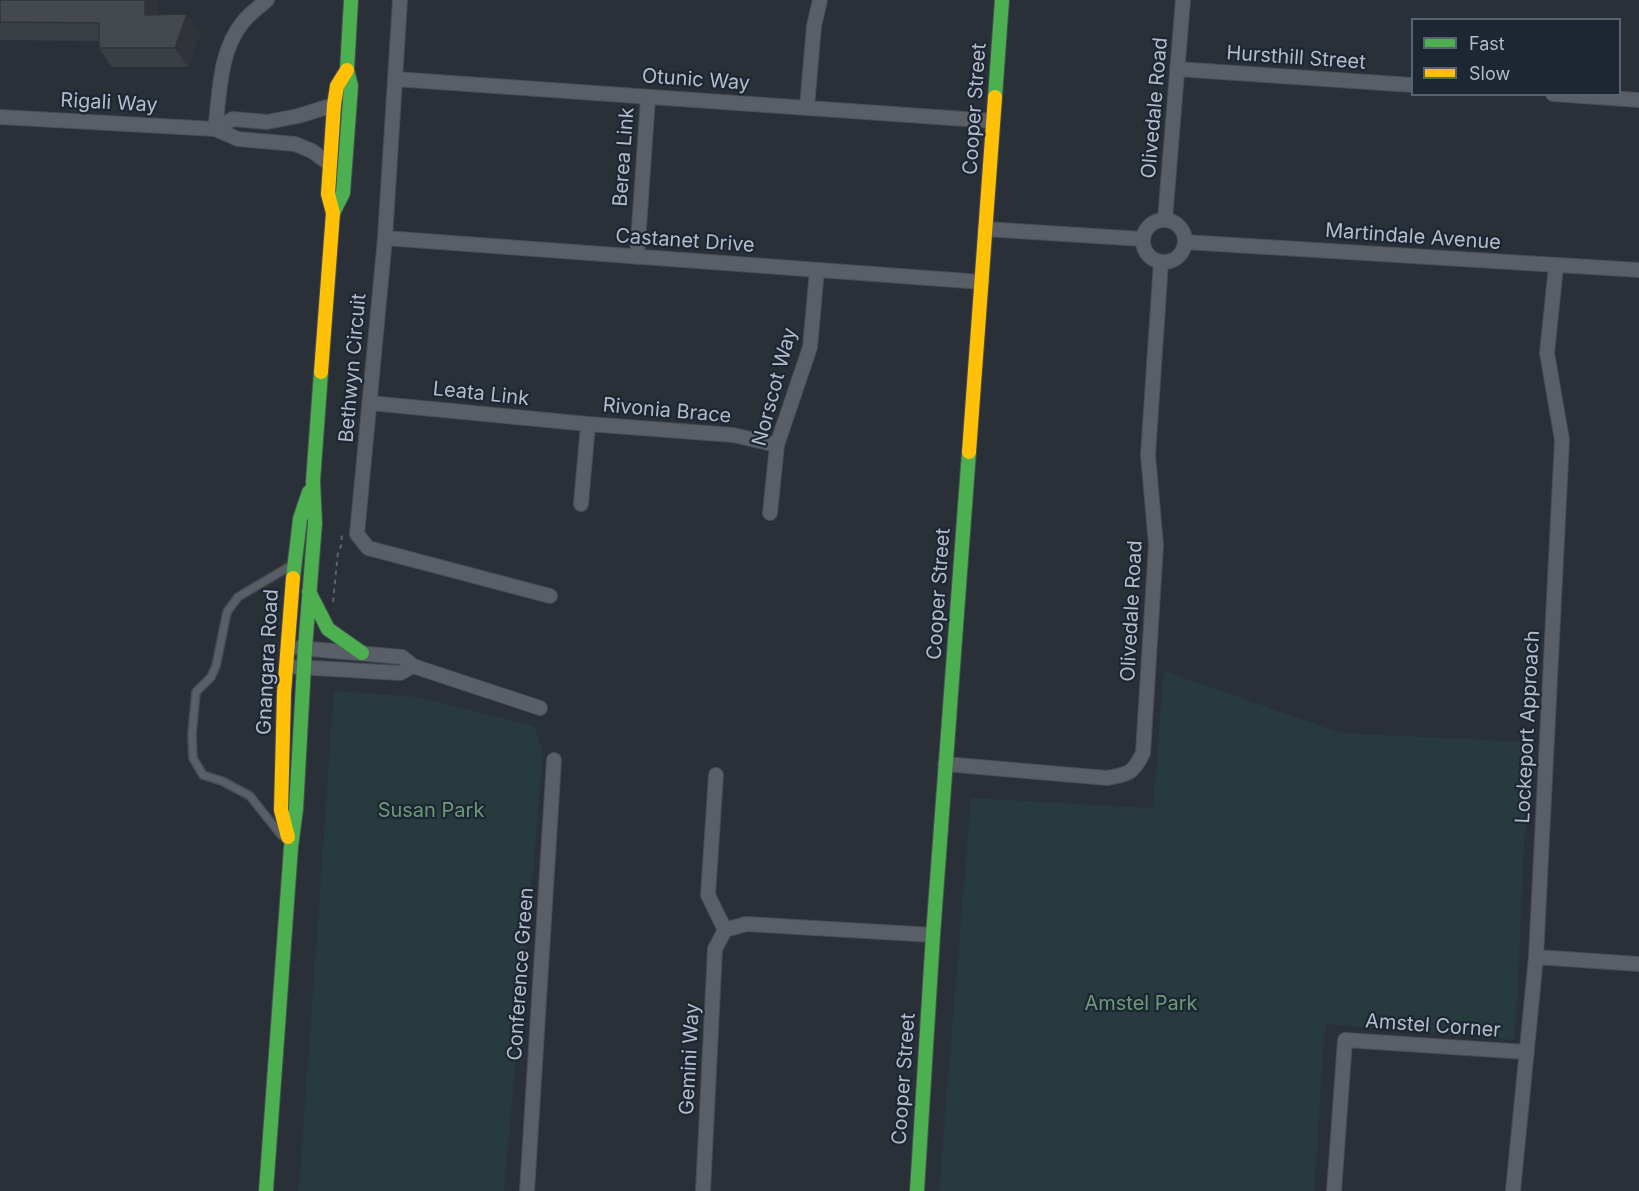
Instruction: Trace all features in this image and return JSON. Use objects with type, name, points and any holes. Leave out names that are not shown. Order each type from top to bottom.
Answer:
[{"type":"main road","name":"Gnangara Road","points":[[333,213],[344,194],[351,86],[347,70],[351,0]]},
{"type":"main road","name":"Cooper Street","points":[[917,1191],[945,764],[1002,0]]},
{"type":"main road","name":"Gnangara Road","points":[[266,1191],[291,847],[296,809],[315,523],[313,480],[333,213],[328,194],[334,105],[337,86],[347,70]]},
{"type":"main road","name":"Gnangara Road","points":[[291,847],[281,810],[286,667],[294,563],[300,519],[313,480]]},
{"type":"main road","points":[[309,592],[328,630],[362,653]]},
{"type":"street","points":[[215,129],[224,58],[231,40],[243,22],[267,0]]},
{"type":"street","name":"Bethwyn Circuit","points":[[400,0],[385,238],[357,534],[368,548],[550,596]]},
{"type":"street","points":[[807,107],[814,26],[820,0]]},
{"type":"street","name":"Olivedale Road","points":[[1165,219],[1183,0]]},
{"type":"street","name":"Hursthill Street","points":[[1178,69],[1411,85]]},
{"type":"street","name":"Otunic Way","points":[[395,79],[993,121]]},
{"type":"street","name":"Berea Link","points":[[637,257],[648,96]]},
{"type":"street","points":[[1582,96],[1639,100]]},
{"type":"street","name":"Rigali Way","points":[[215,129],[233,119],[267,122],[298,116],[334,105]]},
{"type":"street","name":"Rigali Way","points":[[0,117],[215,129],[238,139],[295,144],[312,151],[330,164]]},
{"type":"street","points":[[1165,219],[1179,225],[1183,231],[1184,249],[1174,260],[1161,262],[1148,255],[1142,239],[1149,225],[1165,219]]},
{"type":"street","points":[[986,229],[1142,239]]},
{"type":"street","name":"Castanet Drive","points":[[385,238],[982,282]]},
{"type":"street","name":"Martindale Avenue","points":[[1185,242],[1639,270]]},
{"type":"street","name":"Olivedale Road","points":[[945,764],[1107,778],[1122,776],[1136,768],[1143,753],[1156,545],[1148,455],[1161,262]]},
{"type":"street","name":"Lockeport Approach","points":[[1513,1191],[1536,957],[1562,440],[1547,353],[1556,266]]},
{"type":"street","name":"Norscot Way","points":[[770,513],[777,445],[810,347],[817,270]]},
{"type":"street","name":"Leata Link","points":[[370,403],[588,424]]},
{"type":"street","points":[[581,504],[588,424]]},
{"type":"street","name":"Rivonia Brace","points":[[588,424],[733,435],[777,445]]},
{"type":"street","points":[[288,648],[402,657],[413,666],[540,708]]},
{"type":"street","points":[[286,667],[400,673],[413,666]]},
{"type":"street","name":"Conference Green","points":[[527,1191],[554,760]]},
{"type":"street","points":[[716,776],[708,895],[725,930],[746,924],[933,935]]},
{"type":"street","name":"Gemini Way","points":[[703,1191],[715,949],[725,930]]},
{"type":"street","points":[[1536,957],[1639,964]]},
{"type":"street","name":"Amstel Corner","points":[[1334,1191],[1345,1040],[1526,1052]]},
{"type":"lane","points":[[291,847],[250,796],[222,781],[202,775],[192,758],[192,734],[196,692],[211,677],[216,666],[227,612],[238,597],[294,563]]},
{"type":"green space","name":"Amstel Park","points":[[1164,671],[1341,733],[1529,742],[1515,1040],[1325,1024],[1314,1191],[939,1191],[971,798],[1153,808]]},
{"type":"green space","name":"Susan Park","points":[[334,691],[417,697],[534,726],[543,754],[504,1191],[299,1191]]},
{"type":"building","points":[[0,0],[145,0],[145,15],[187,14],[175,48],[99,48],[99,23],[0,22]]},
{"type":"traffic: fast","points":[[333,213],[343,193],[351,86],[347,70],[351,0]]},
{"type":"traffic: fast","points":[[995,97],[1002,0]]},
{"type":"traffic: fast","points":[[266,1191],[291,847],[296,809],[315,523],[313,481],[321,372]]},
{"type":"traffic: fast","points":[[917,1191],[933,935],[969,452]]},
{"type":"traffic: fast","points":[[293,578],[300,519],[309,492]]},
{"type":"traffic: fast","points":[[309,592],[328,629],[362,653]]},
{"type":"traffic: slow","points":[[321,372],[333,213],[328,194],[334,105],[337,86],[347,70]]},
{"type":"traffic: slow","points":[[969,452],[995,97]]},
{"type":"traffic: slow","points":[[288,837],[281,810],[284,693],[293,578]]}]
